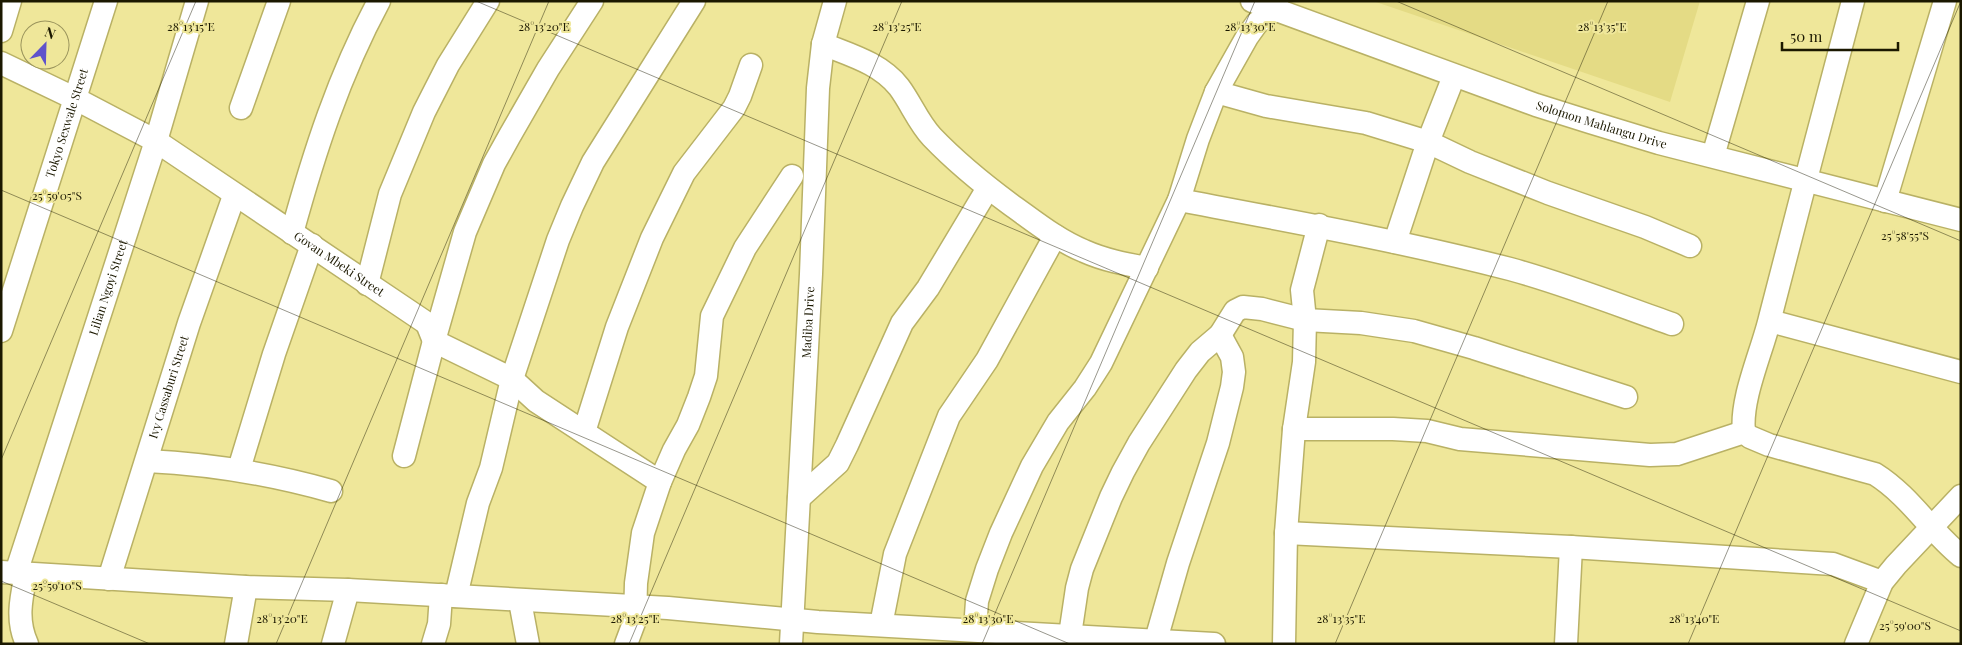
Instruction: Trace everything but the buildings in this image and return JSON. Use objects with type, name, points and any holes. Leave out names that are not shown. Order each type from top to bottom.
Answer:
[{"type":"street","points":[[1,31],[10,1]]},
{"type":"street","name":"Tokyo Sexwale Street","points":[[1,331],[106,1]]},
{"type":"street","name":"Lilian Ngoyi Street","points":[[27,644],[21,631],[15,573],[156,142],[197,1]]},
{"type":"street","points":[[241,108],[279,1]]},
{"type":"street","points":[[292,233],[325,122],[378,1]]},
{"type":"street","points":[[367,284],[390,194],[424,112],[448,65],[488,1]]},
{"type":"street","points":[[404,456],[465,232],[494,164],[548,69],[592,1]]},
{"type":"street","points":[[434,644],[438,624],[491,468],[512,379],[558,240],[593,162],[694,1]]},
{"type":"street","name":"Madiba Drive","points":[[791,644],[811,274],[818,88],[823,44],[835,1]]},
{"type":"street","name":"Solomon Mahlangu Drive","points":[[1252,1],[1275,5],[1454,76],[1581,119],[1659,143],[1961,220]]},
{"type":"street","points":[[1713,156],[1758,1]]},
{"type":"street","points":[[1853,1],[1805,179],[1770,321],[1743,415],[1744,432],[1750,437],[1769,445],[1876,474],[1902,494],[1950,548],[1961,556]]},
{"type":"street","points":[[1885,201],[1945,1]]},
{"type":"street","points":[[975,630],[977,601],[987,569],[1001,533],[1032,466],[1058,422],[1102,363],[1179,200],[1198,138],[1216,92],[1257,23],[1275,5]]},
{"type":"street","points":[[823,44],[868,63],[885,73],[898,86],[923,127],[944,150],[988,188],[1056,236],[1084,251],[1146,268]]},
{"type":"street","name":"Govan Mbeki Street","points":[[1,63],[76,98],[156,142],[207,175],[234,196],[312,245],[425,322],[434,341]]},
{"type":"street","points":[[584,432],[617,326],[652,238],[684,173],[737,102],[751,65]]},
{"type":"street","points":[[1395,242],[1428,142],[1454,76]]},
{"type":"street","points":[[1216,92],[1266,106],[1366,124],[1428,142],[1470,162],[1548,193],[1645,227],[1690,246]]},
{"type":"street","points":[[627,643],[635,620],[636,582],[643,533],[660,482],[700,397],[706,376],[712,316],[745,248],[792,176]]},
{"type":"street","points":[[799,498],[838,462],[902,323],[928,288],[988,188]]},
{"type":"street","name":"Ivy Cassaburi Street","points":[[109,579],[190,323],[234,196]]},
{"type":"street","points":[[1179,200],[1319,225],[1511,270],[1590,294],[1672,324]]},
{"type":"street","points":[[1284,644],[1286,534],[1294,429],[1304,362],[1302,290],[1319,225]]},
{"type":"street","points":[[880,625],[895,554],[949,416],[987,360],[1056,236]]},
{"type":"street","points":[[239,469],[274,354],[312,245]]},
{"type":"street","points":[[1070,635],[1077,588],[1082,569],[1123,472],[1139,443],[1186,370],[1200,352],[1220,334],[1235,311],[1243,307],[1304,320],[1361,324],[1414,331],[1626,396]]},
{"type":"street","points":[[1770,321],[1961,372]]},
{"type":"street","points":[[1156,640],[1178,563],[1218,443],[1232,387],[1234,372],[1232,357],[1220,334]]},
{"type":"street","points":[[434,341],[512,379],[536,401],[660,482]]},
{"type":"street","points":[[1294,429],[1427,431],[1460,439],[1650,454],[1677,454],[1744,432]]},
{"type":"street","points":[[147,461],[181,462],[239,469],[331,491]]},
{"type":"street","points":[[1856,644],[1882,582],[1961,496]]},
{"type":"street","points":[[1286,534],[1571,547],[1833,564],[1882,582]]},
{"type":"street","points":[[1566,644],[1571,547]]},
{"type":"street","points":[[15,573],[668,608],[792,620],[1070,635],[1098,641],[1156,640],[1214,644]]},
{"type":"street","points":[[236,644],[246,586]]},
{"type":"street","points":[[333,644],[348,590]]},
{"type":"street","points":[[520,601],[528,644]]},
{"type":"shaded area","points":[[1373,1],[1700,1],[1670,102]]}]
